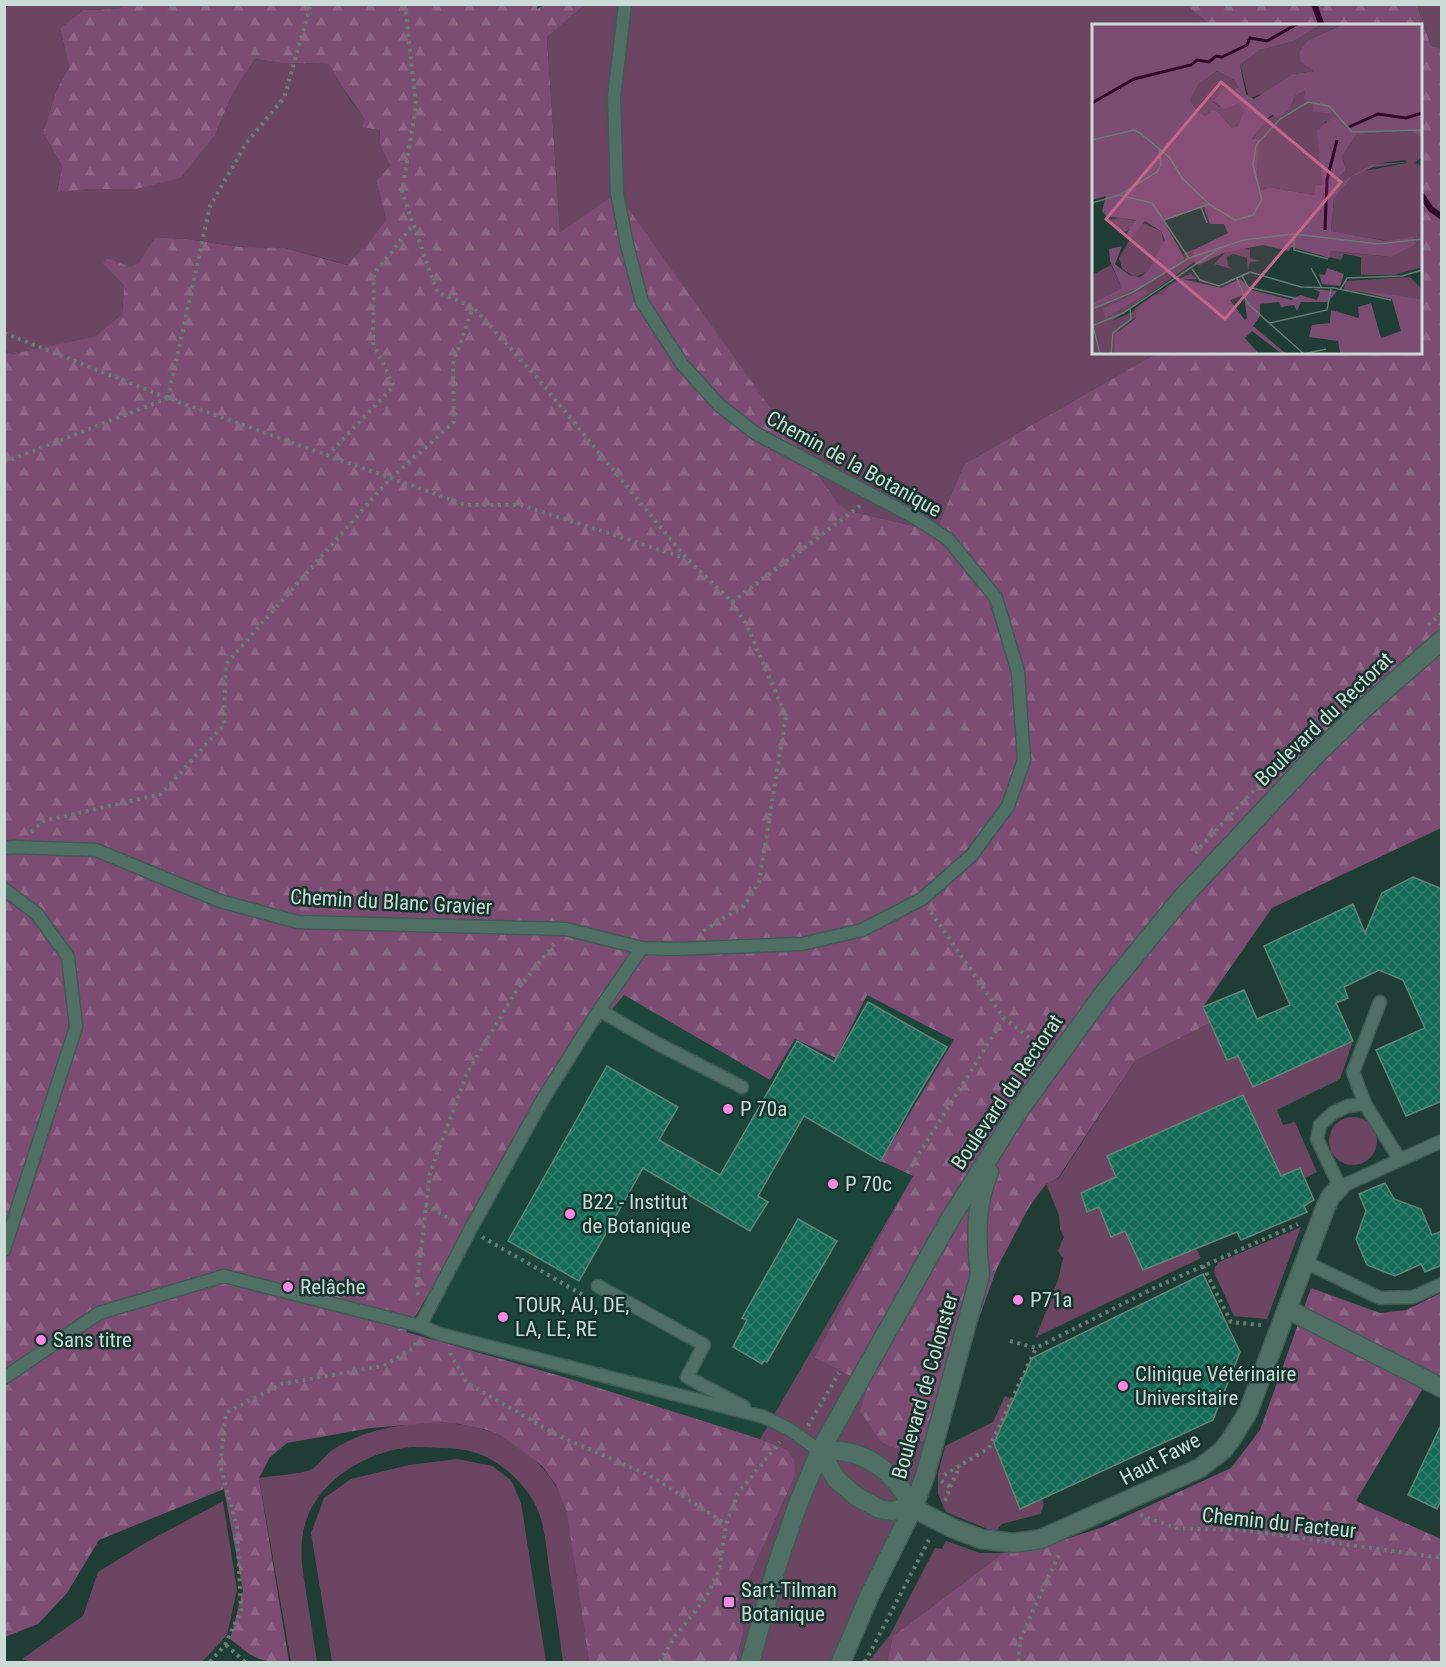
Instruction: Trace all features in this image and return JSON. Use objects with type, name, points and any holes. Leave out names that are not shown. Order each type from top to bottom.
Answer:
[{"type":"main road","name":"Boulevard du Rectorat","points":[[750,1662],[777,1565],[798,1504],[820,1451],[949,1221],[1017,1113],[1092,1010],[1181,899],[1313,758],[1360,712],[1442,640]]},
{"type":"main road","name":"Boulevard de Colonster","points":[[841,1662],[871,1592],[913,1508],[931,1455],[980,1275],[977,1249],[979,1200],[982,1187],[1017,1113]]},
{"type":"main road","name":"Haut Fawe","points":[[913,1508],[970,1536],[997,1542],[1029,1542],[1056,1534],[1200,1468],[1222,1450],[1248,1412],[1321,1220],[1331,1196],[1340,1187]]},
{"type":"main road","points":[[1287,1309],[1442,1388]]},
{"type":"main road","points":[[820,1451],[846,1451],[882,1468],[893,1477],[913,1508],[891,1511],[880,1509],[857,1497],[836,1479],[820,1451]]},
{"type":"lane","name":"Chemin de la Botanique","points":[[625,4],[614,97],[618,194],[627,245],[642,302],[682,364],[719,405],[755,433],[914,517],[948,539],[969,564],[996,598],[1018,672],[1024,760],[1008,807],[971,856],[922,899],[862,930],[802,944],[642,948]]},
{"type":"lane","name":"Chemin du Blanc Gravier","points":[[10,847],[96,850],[220,901],[298,922],[566,928],[642,948]]},
{"type":"lane","points":[[4,889],[38,914],[68,957],[76,1027],[4,1250]]},
{"type":"lane","points":[[420,1326],[543,1099],[599,1010],[642,948]]},
{"type":"lane","points":[[1380,1002],[1353,1072],[1365,1104],[1400,1160]]},
{"type":"lane","points":[[599,1010],[742,1087]]},
{"type":"lane","points":[[1365,1104],[1348,1106],[1333,1113],[1320,1125],[1317,1139],[1340,1187],[1442,1141]]},
{"type":"lane","points":[[1305,1262],[1380,1298],[1413,1297],[1442,1284]]},
{"type":"lane","points":[[4,1378],[99,1312],[224,1276],[764,1418]]},
{"type":"lane","points":[[598,1286],[704,1346],[687,1377],[789,1429],[820,1451]]},
{"type":"path","points":[[168,398],[210,206],[247,142],[284,98],[312,4]]},
{"type":"path","points":[[405,5],[416,106],[402,192],[437,292],[473,307],[534,374],[686,558],[732,602],[747,626],[786,716],[759,882],[745,905],[674,949]]},
{"type":"path","points":[[327,456],[394,386],[373,343],[374,274],[414,224]]},
{"type":"path","points":[[10,847],[44,821],[161,794],[224,725],[226,664],[390,478],[454,422],[453,364],[473,307]]},
{"type":"path","points":[[4,333],[168,398],[466,505],[521,505],[686,558]]},
{"type":"path","points":[[4,460],[10,460],[168,398]]},
{"type":"path","points":[[732,602],[873,495]]},
{"type":"path","points":[[922,899],[1004,1018],[1040,1046]]},
{"type":"path","points":[[210,1662],[225,1645],[241,1611],[237,1527],[220,1465],[226,1413],[281,1384],[383,1366],[414,1348],[420,1326],[417,1285],[430,1173],[467,1073],[515,993],[566,928]]},
{"type":"path","points":[[907,1173],[1004,1018]]},
{"type":"path","points":[[425,1205],[591,1299],[598,1286]]},
{"type":"path","points":[[950,1487],[938,1479],[992,1444],[1036,1348],[1156,1287],[1307,1221],[1321,1220]]},
{"type":"path","points":[[1203,1266],[1231,1322],[1280,1328]]},
{"type":"path","points":[[440,1334],[467,1383],[557,1435],[651,1476],[726,1524]]},
{"type":"path","points":[[1010,1341],[1036,1348]]},
{"type":"path","points":[[659,1662],[676,1635],[706,1598],[720,1567],[726,1524],[738,1493],[789,1429]]},
{"type":"path","points":[[865,1662],[938,1522],[960,1466]]},
{"type":"path","name":"Chemin du Facteur","points":[[1116,1507],[1176,1528],[1252,1531],[1442,1558]]},
{"type":"path","points":[[1018,1662],[1021,1637],[1060,1553],[1056,1534]]},
{"type":"path","points":[[225,1645],[245,1662]]},
{"type":"shaded area","points":[[4,5],[130,5],[117,9],[83,10],[60,28],[69,67],[56,91],[43,133],[62,166],[57,191],[91,189],[215,135],[232,95],[255,59],[282,63],[330,64],[351,100],[380,130],[379,143],[390,166],[376,181],[386,219],[348,265],[285,248],[240,247],[155,237],[138,263],[130,268],[107,258],[104,263],[124,286],[122,314],[93,338],[12,354],[5,351]]},
{"type":"shaded area","points":[[585,5],[1186,5],[1209,24],[1092,24],[1092,354],[1155,354],[964,464],[936,531],[849,511],[839,504],[617,194],[560,232],[547,37]]},
{"type":"shaded area","points":[[1417,5],[1441,5],[1441,49],[1431,46]]},
{"type":"shaded area","points":[[624,995],[770,1080],[795,1039],[836,1058],[867,995],[955,1039],[881,1160],[913,1176],[760,1439],[564,1377],[406,1332],[560,1071]]},
{"type":"shaded area","points":[[1210,1023],[1227,1060],[1238,1056],[1253,1087],[1353,1041],[1340,1079],[1277,1110],[1283,1125],[1295,1122],[1317,1172],[1305,1178],[1297,1169],[1290,1180],[1108,1156],[1116,1177],[1081,1193],[1087,1212],[1099,1207],[1111,1236],[1133,1228],[1133,1249],[1143,1269],[1196,1248],[1201,1258],[1036,1337],[1058,1280],[1063,1258],[1058,1251],[1064,1237],[1060,1229],[1059,1215],[1046,1184],[1059,1178],[1135,1061]]},
{"type":"shaded area","points":[[1348,1117],[1358,1117],[1370,1124],[1377,1136],[1377,1146],[1370,1158],[1358,1165],[1348,1165],[1333,1154],[1329,1146],[1329,1136],[1340,1121]]},
{"type":"shaded area","points":[[913,1176],[814,1358],[868,1386],[936,1437],[841,1662],[736,1662],[744,1630],[737,1605],[795,1476],[786,1449],[760,1439]]},
{"type":"shaded area","points":[[1301,1227],[1267,1319],[1234,1316],[1214,1272],[1215,1267],[1219,1262]]},
{"type":"shaded area","points":[[1005,1396],[1013,1400],[994,1443],[1020,1508],[1042,1499],[1044,1505],[1040,1514],[1002,1524],[995,1532],[946,1512],[938,1494],[938,1474],[945,1446],[993,1422]]},
{"type":"shaded area","points":[[441,1422],[485,1430],[510,1441],[532,1457],[557,1488],[570,1526],[589,1662],[563,1662],[543,1526],[534,1502],[523,1486],[509,1472],[485,1456],[454,1449],[413,1447],[397,1449],[364,1460],[335,1479],[313,1506],[304,1526],[302,1566],[317,1662],[291,1662],[259,1478],[310,1470],[334,1449],[372,1432],[399,1426]]},
{"type":"shaded area","points":[[457,1459],[492,1466],[511,1480],[521,1503],[546,1662],[332,1662],[311,1533],[324,1498],[351,1479],[409,1465]]},
{"type":"shaded area","points":[[223,1501],[237,1590],[227,1635],[202,1662],[30,1662],[22,1659],[83,1616],[98,1572],[145,1543]]},
{"type":"shaded area","points":[[946,1541],[980,1553],[1003,1553],[893,1636],[887,1662],[868,1662],[890,1635],[935,1548],[942,1549]]},
{"type":"green space","points":[[130,4],[538,5],[537,9],[544,5],[585,5],[547,37],[560,232],[617,193],[839,504],[849,511],[936,531],[964,464],[1155,354],[1422,354],[1422,24],[1209,24],[1186,5],[1417,5],[1431,46],[1442,49],[1441,828],[1272,908],[1203,1007],[1210,1023],[1135,1061],[1058,1178],[1046,1184],[1029,1207],[997,1268],[936,1437],[894,1448],[881,1442],[860,1411],[868,1386],[814,1358],[913,1176],[881,1161],[954,1040],[867,995],[836,1058],[795,1039],[770,1080],[624,995],[560,1071],[406,1332],[564,1377],[786,1449],[794,1460],[795,1476],[737,1605],[744,1630],[736,1662],[589,1662],[567,1512],[556,1485],[542,1466],[501,1436],[487,1430],[441,1422],[371,1428],[287,1443],[270,1457],[259,1478],[289,1662],[256,1658],[230,1639],[243,1591],[224,1489],[99,1540],[67,1593],[38,1624],[5,1637],[4,351],[12,354],[94,337],[122,314],[124,286],[103,263],[107,258],[130,267],[138,263],[155,237],[240,247],[285,248],[347,265],[370,241],[386,219],[376,181],[390,166],[379,143],[380,130],[362,127],[365,119],[329,64],[282,63],[255,59],[232,95],[215,135],[180,178],[136,189],[57,192],[62,166],[43,133],[56,91],[69,67],[60,28],[83,10],[117,9]]},
{"type":"green space","points":[[1311,1288],[1380,1313],[1406,1310],[1441,1293],[1441,1391],[1428,1380],[1356,1501],[1441,1539],[1441,1662],[887,1662],[893,1636],[1003,1553],[1035,1549],[1103,1527],[1231,1468],[1260,1430]]},
{"type":"building","points":[[1413,877],[1442,889],[1442,1101],[1406,1116],[1376,1050],[1425,1028],[1403,980],[1379,970],[1344,987],[1348,998],[1336,1003],[1353,1041],[1253,1087],[1238,1056],[1227,1060],[1203,1007],[1244,990],[1257,1019],[1290,1005],[1264,946],[1353,904],[1365,933],[1382,893]]},
{"type":"building","points":[[868,1002],[947,1047],[881,1161],[804,1116],[758,1196],[768,1202],[750,1231],[643,1168],[579,1281],[508,1241],[607,1066],[678,1107],[659,1140],[720,1175],[797,1041],[834,1062]]},
{"type":"building","points":[[1243,1095],[1281,1176],[1300,1168],[1314,1200],[1304,1206],[1307,1212],[1241,1240],[1237,1232],[1143,1270],[1125,1231],[1111,1237],[1099,1207],[1087,1212],[1081,1193],[1116,1177],[1107,1156]]},
{"type":"building","points":[[1385,1183],[1394,1199],[1421,1209],[1432,1235],[1442,1231],[1442,1265],[1425,1272],[1421,1264],[1395,1276],[1367,1265],[1356,1239],[1366,1211],[1359,1194]]},
{"type":"building","points":[[798,1219],[837,1241],[767,1362],[764,1361],[762,1364],[733,1347],[747,1320],[742,1318]]},
{"type":"building","name":"Clinique Vétérinaire Universitaire","points":[[1203,1274],[1240,1352],[1213,1420],[1020,1509],[994,1443],[1032,1358]]},
{"type":"building","points":[[1442,1423],[1442,1498],[1437,1509],[1408,1495]]},
{"type":"waterway","points":[[1314,4],[1321,24]]},
{"type":"waterway","points":[[1422,196],[1431,209],[1442,217]]},
{"type":"place","name":"P 70a","points":[[728,1109]]},
{"type":"place","name":"P 70c","points":[[833,1184]]},
{"type":"place","name":"B22 - Institut de Botanique","points":[[570,1214]]},
{"type":"place","name":"Relâche","points":[[288,1287]]},
{"type":"place","name":"P71a","points":[[1018,1300]]},
{"type":"place","name":"TOUR, AU, DE, LA, LE, RE","points":[[503,1317]]},
{"type":"place","name":"Sans titre","points":[[41,1340]]},
{"type":"place","name":"Clinique Vétérinaire Universitaire","points":[[1123,1386]]},
{"type":"place","name":"Sart-Tilman Botanique","points":[[729,1602]]}]
